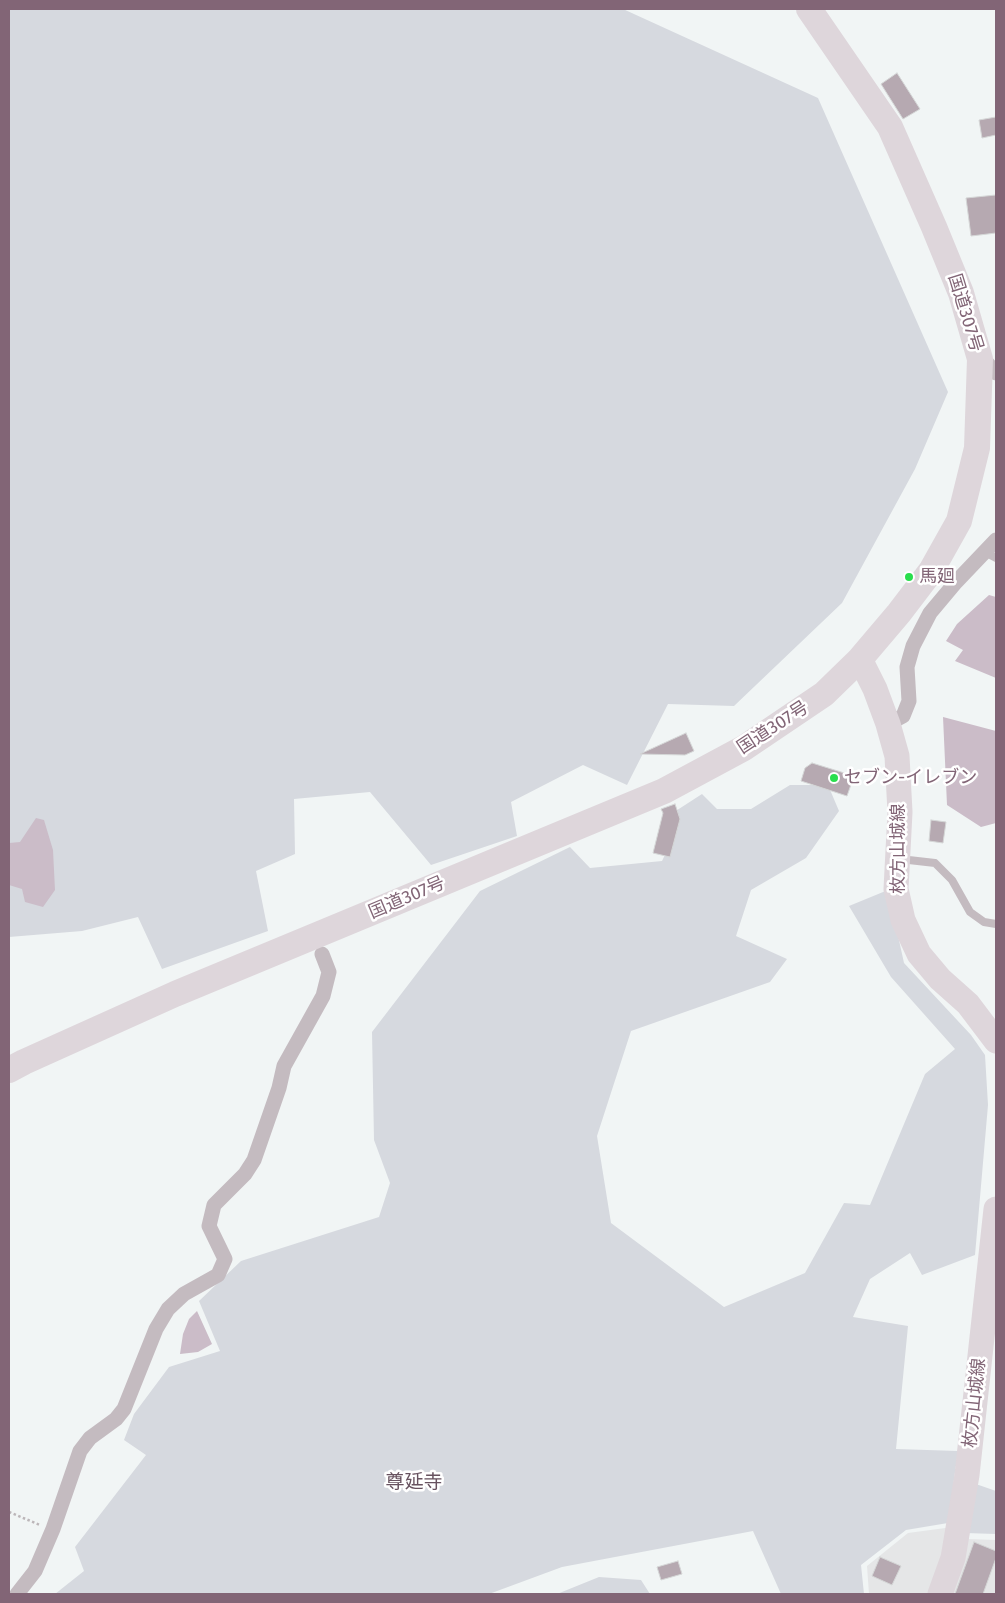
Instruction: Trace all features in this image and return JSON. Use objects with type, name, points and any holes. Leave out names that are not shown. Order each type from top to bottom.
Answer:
[{"type":"highway","name":"国道307号","points":[[9,1070],[175,994],[664,791],[752,743],[824,694],[860,659],[931,571],[959,522],[977,448],[988,366],[934,227],[890,127],[809,9]]},
{"type":"main road","name":"枚方山城線","points":[[860,659],[875,689],[897,756],[900,812],[896,889],[903,920],[918,954],[940,979],[968,1004],[996,1041]]},
{"type":"main road","name":"枚方山城線","points":[[940,1594],[953,1558],[967,1474],[996,1209]]},
{"type":"street","points":[[888,724],[904,716],[909,701],[907,667],[913,646],[930,614],[956,582],[991,555],[996,540]]},
{"type":"street","points":[[17,1594],[35,1571],[53,1529],[80,1451],[90,1438],[116,1419],[124,1409],[156,1329],[168,1309],[184,1294],[218,1275],[222,1267],[225,1259],[209,1226],[214,1205],[245,1174],[254,1160],[279,1088],[284,1066],[323,996],[329,972],[322,954]]},
{"type":"lane","points":[[898,858],[935,863],[952,880],[970,912],[984,922],[996,924]]},
{"type":"path","points":[[9,1512],[53,1529]]},
{"type":"shaded area","points":[[9,9],[623,9],[818,98],[948,392],[915,469],[842,603],[734,706],[668,704],[627,785],[583,765],[511,802],[517,836],[431,865],[370,792],[294,799],[295,854],[256,871],[268,931],[162,969],[138,917],[82,931],[9,937]]},
{"type":"shaded area","points":[[989,595],[996,597],[996,678],[955,661],[963,650],[946,641],[957,624]]},
{"type":"shaded area","points":[[943,717],[996,731],[996,823],[981,827],[947,805]]},
{"type":"shaded area","points":[[790,785],[828,785],[839,811],[806,858],[751,890],[736,936],[787,959],[770,982],[631,1031],[597,1136],[611,1223],[724,1307],[805,1273],[844,1203],[870,1205],[925,1074],[955,1049],[891,977],[849,906],[888,890],[904,963],[971,1035],[985,1055],[988,1105],[975,1255],[922,1275],[910,1253],[870,1279],[853,1317],[908,1326],[896,1449],[958,1451],[948,1523],[906,1530],[861,1565],[864,1594],[781,1594],[753,1531],[562,1567],[489,1594],[55,1594],[84,1571],[75,1547],[146,1455],[124,1440],[134,1414],[169,1367],[220,1351],[199,1301],[241,1261],[379,1217],[390,1183],[374,1140],[372,1032],[480,891],[570,847],[590,868],[662,861],[677,830],[668,816],[702,794],[717,809],[751,809]]},
{"type":"shaded area","points":[[36,818],[44,820],[53,850],[55,890],[43,907],[25,902],[22,889],[9,885],[9,843],[20,842]]},
{"type":"shaded area","points":[[197,1311],[212,1344],[198,1352],[180,1354],[183,1334],[189,1319]]},
{"type":"shaded area","points":[[973,1483],[996,1491],[996,1534],[965,1533]]},
{"type":"shaded area","points":[[953,1527],[931,1594],[869,1594],[867,1566],[908,1533]]},
{"type":"shaded area","points":[[968,1539],[996,1540],[996,1594],[949,1594]]},
{"type":"shaded area","points":[[599,1577],[641,1580],[650,1594],[557,1594]]},
{"type":"building","points":[[897,73],[920,109],[903,119],[881,84]]},
{"type":"building","points":[[996,117],[996,135],[982,138],[979,120]]},
{"type":"building","points":[[996,195],[996,233],[971,236],[966,198]]},
{"type":"building","points":[[686,733],[694,751],[685,755],[640,754]]},
{"type":"building","points":[[812,763],[854,776],[847,796],[801,781],[805,768]]},
{"type":"building","points":[[675,804],[680,819],[670,857],[653,853],[663,813],[661,809]]},
{"type":"building","points":[[931,820],[946,822],[943,843],[929,841]]},
{"type":"building","points":[[974,1542],[996,1551],[996,1558],[983,1594],[955,1594]]},
{"type":"building","points":[[880,1557],[901,1566],[892,1585],[872,1576]]},
{"type":"building","points":[[678,1561],[682,1574],[661,1580],[657,1567]]},
{"type":"place","name":"馬廻","points":[[909,577]]},
{"type":"place","name":"セブン-イレブン","points":[[834,778]]},
{"type":"district","name":"尊延寺","points":[[414,1483]]}]
